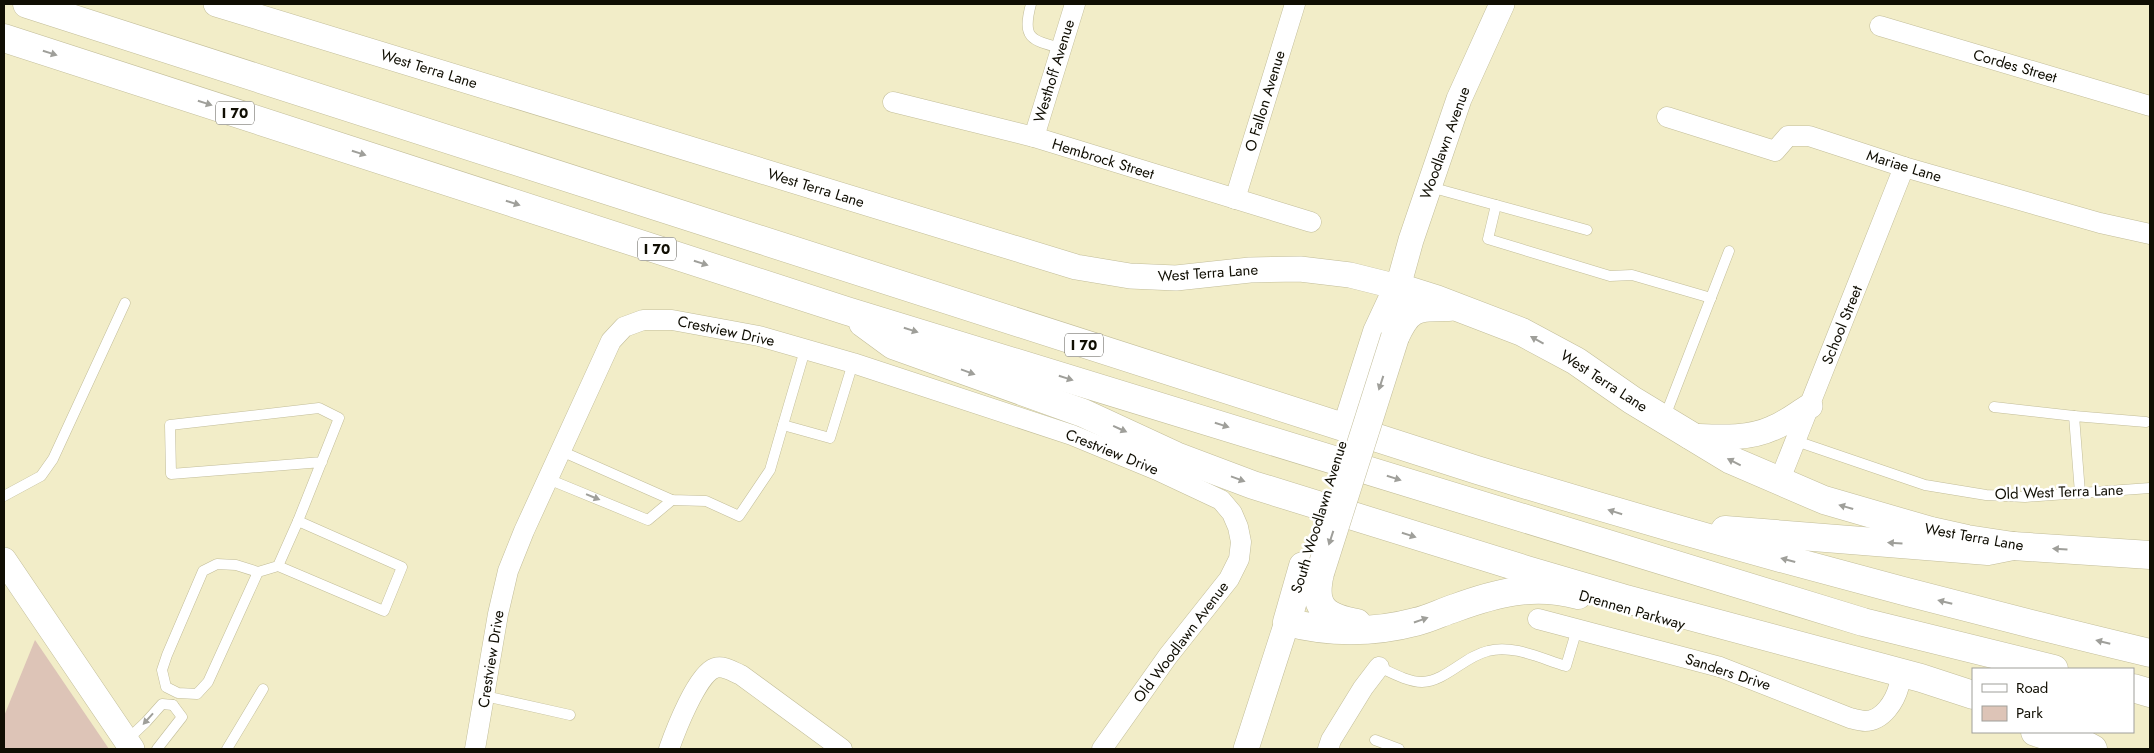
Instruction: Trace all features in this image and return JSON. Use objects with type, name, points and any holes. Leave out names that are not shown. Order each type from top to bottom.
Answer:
[{"type":"main road","name":"I 70","points":[[27,4],[1307,417],[1654,524],[1876,584],[2150,653]]},
{"type":"main road","name":"I 70","points":[[4,38],[847,311],[1863,622],[2050,668]]},
{"type":"main road","name":"West Terra Lane","points":[[1398,287],[1458,307],[1522,332],[1576,362],[1689,436],[1731,460],[1824,500],[1931,531],[2013,546],[2150,555]]},
{"type":"main road","name":"South Woodlawn Avenue","points":[[1287,622],[1312,570],[1386,334],[1398,287]]},
{"type":"main road","points":[[1386,334],[1416,310],[1458,307]]},
{"type":"main road","points":[[847,311],[893,345],[1083,413],[1176,456],[1254,485],[1555,579],[1921,678],[1972,695]]},
{"type":"main road","points":[[1654,524],[1988,550],[2013,546]]},
{"type":"main road","points":[[1312,570],[1319,604],[1330,615],[1344,621],[1388,629]]},
{"type":"main road","name":"Drennen Parkway","points":[[1287,622],[1316,628],[1388,629],[1418,622],[1514,590],[1545,589],[1569,592],[1972,709]]},
{"type":"main road","points":[[2134,688],[2150,693]]},
{"type":"main road","points":[[2038,733],[2092,749]]},
{"type":"main road","points":[[2064,733],[2092,749]]},
{"type":"street","name":"West Terra Lane","points":[[216,4],[1076,267],[1130,276],[1176,278],[1250,270],[1300,269],[1350,275],[1398,287]]},
{"type":"street","name":"Westhoff Avenue","points":[[1034,138],[1075,4]]},
{"type":"street","name":"O Fallon Avenue","points":[[1235,199],[1295,4]]},
{"type":"street","name":"Woodlawn Avenue","points":[[1398,287],[1459,98],[1502,4]]},
{"type":"street","name":"Cordes Street","points":[[1880,26],[2150,106]]},
{"type":"street","name":"Hembrock Street","points":[[893,102],[1034,138],[1310,222]]},
{"type":"street","name":"Mariae Lane","points":[[1667,116],[1775,151],[1788,136],[1809,136],[1904,167],[2100,223],[2150,234]]},
{"type":"street","name":"School Street","points":[[1779,482],[1904,167]]},
{"type":"street","name":"Crestview Drive","points":[[475,749],[498,614],[508,571],[611,340],[624,327],[643,320],[672,320],[759,336],[852,363],[1056,429],[1157,470],[1221,500],[1232,513],[1238,527]]},
{"type":"street","points":[[1689,436],[1721,438],[1749,436],[1773,429],[1810,406]]},
{"type":"street","name":"Old Woodlawn Avenue","points":[[1102,749],[1168,656],[1229,579],[1239,559],[1241,542],[1238,527]]},
{"type":"street","points":[[4,560],[129,745]]},
{"type":"street","name":"Sanders Drive","points":[[1538,619],[1720,667],[1850,718],[1866,721],[1884,712],[1894,699],[1899,686]]},
{"type":"street","name":"South Woodlawn Avenue","points":[[1246,749],[1287,622]]},
{"type":"street","points":[[1328,749],[1359,696],[1379,667]]},
{"type":"street","points":[[669,749],[701,680],[707,672],[716,668],[726,668],[741,675],[842,749]]},
{"type":"lane","points":[[1032,4],[1026,22],[1028,32],[1038,42],[1061,48]]},
{"type":"lane","points":[[1429,187],[1587,230]]},
{"type":"lane","points":[[1496,205],[1488,239],[1610,276],[1632,275],[1711,298]]},
{"type":"lane","points":[[1664,420],[1729,251]]},
{"type":"lane","points":[[4,496],[41,476],[53,459],[125,303]]},
{"type":"lane","points":[[561,451],[672,500],[706,501],[738,516],[770,470],[805,350]]},
{"type":"lane","points":[[783,425],[830,438],[852,363]]},
{"type":"lane","points":[[1994,407],[2146,422]]},
{"type":"lane","points":[[278,566],[298,521],[322,462],[339,418],[319,408],[170,425],[171,474],[322,462]]},
{"type":"lane","points":[[2074,416],[2080,493]]},
{"type":"lane","name":"Old West Terra Lane","points":[[1796,441],[1925,485],[1986,495],[2025,497],[2150,488]]},
{"type":"lane","points":[[548,479],[648,520],[672,500]]},
{"type":"lane","points":[[258,572],[208,682],[197,694],[178,693],[166,687],[162,670],[166,655],[203,570],[217,564],[236,565],[258,572],[278,566],[384,611],[402,568],[298,521]]},
{"type":"lane","points":[[1379,667],[1422,682],[1436,679],[1469,658],[1487,651],[1501,649],[1515,650],[1566,666],[1577,629]]},
{"type":"lane","points":[[227,749],[263,688]]},
{"type":"lane","points":[[173,704],[178,693]]},
{"type":"lane","points":[[485,696],[570,715]]},
{"type":"lane","points":[[129,745],[162,704],[173,704]]},
{"type":"lane","points":[[157,749],[182,717],[173,704]]},
{"type":"lane","points":[[1375,740],[1399,749]]},
{"type":"green space","points":[[35,640],[109,749],[4,749],[4,716]]}]
